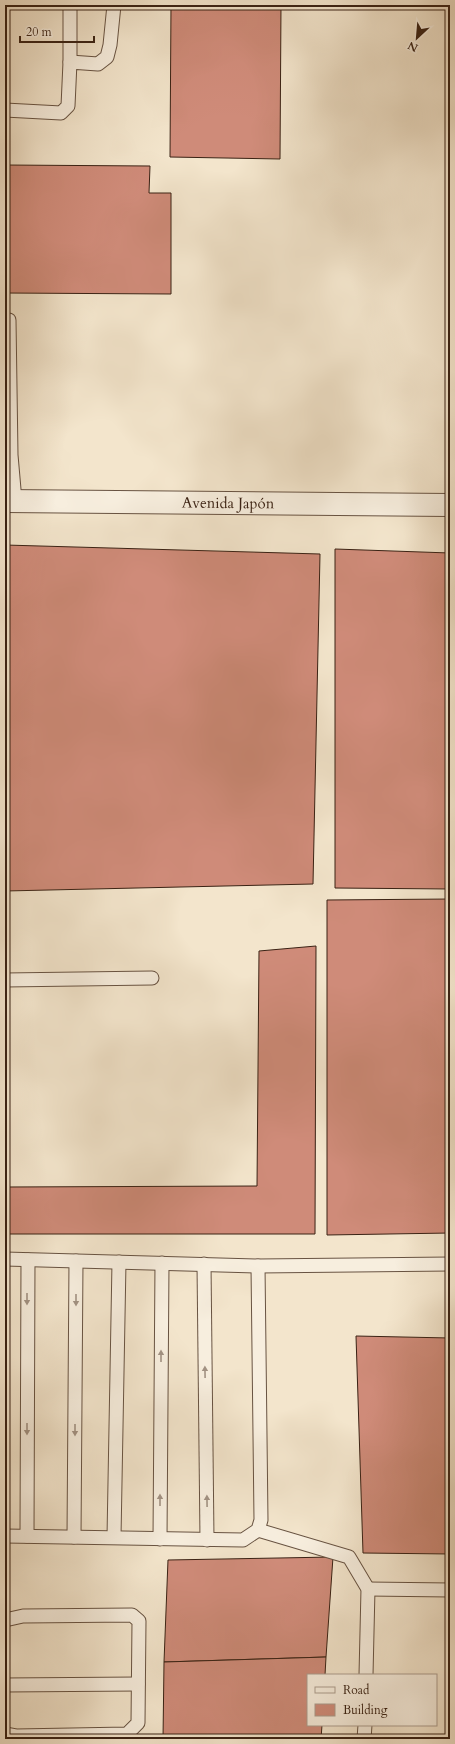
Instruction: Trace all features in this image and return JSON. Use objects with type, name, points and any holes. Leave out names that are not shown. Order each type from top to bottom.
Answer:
[{"type":"street","name":"Avenida Japón","points":[[10,501],[450,505]]},
{"type":"lane","points":[[5,110],[61,113],[68,106],[70,5]]},
{"type":"lane","points":[[70,62],[98,64],[107,57],[110,45],[114,5]]},
{"type":"lane","points":[[9,320],[11,455],[10,501]]},
{"type":"lane","points":[[5,980],[152,978]]},
{"type":"lane","points":[[5,1259],[258,1266],[450,1264]]},
{"type":"lane","points":[[27,1536],[28,1260]]},
{"type":"lane","points":[[74,1537],[76,1261]]},
{"type":"lane","points":[[114,1537],[119,1262]]},
{"type":"lane","points":[[160,1539],[162,1263]]},
{"type":"lane","points":[[204,1264],[207,1540]]},
{"type":"lane","points":[[5,1536],[243,1540],[258,1530],[261,1520],[258,1266]]},
{"type":"lane","points":[[258,1530],[349,1557],[368,1589],[366,1674]]},
{"type":"lane","points":[[368,1589],[450,1590]]},
{"type":"lane","points":[[5,1620],[23,1616],[132,1615],[139,1620],[138,1723],[127,1734],[16,1736],[5,1734]]},
{"type":"lane","points":[[5,1685],[138,1684]]},
{"type":"lane","points":[[364,1739],[365,1726]]},
{"type":"building","points":[[171,5],[281,5],[280,159],[170,157]]},
{"type":"building","points":[[5,165],[150,166],[149,193],[171,193],[171,294],[5,293]]},
{"type":"building","points":[[5,545],[320,554],[313,884],[5,891]]},
{"type":"building","points":[[335,549],[450,553],[450,889],[335,888]]},
{"type":"building","points":[[450,899],[450,1233],[327,1235],[327,900]]},
{"type":"building","points":[[316,946],[315,1234],[5,1234],[5,1187],[257,1186],[259,951]]},
{"type":"building","points":[[356,1336],[450,1338],[450,1554],[363,1553]]},
{"type":"building","points":[[333,1557],[326,1657],[164,1662],[168,1560]]},
{"type":"building","points":[[326,1657],[325,1674],[307,1674],[307,1726],[322,1726],[321,1739],[163,1739],[164,1662]]}]
